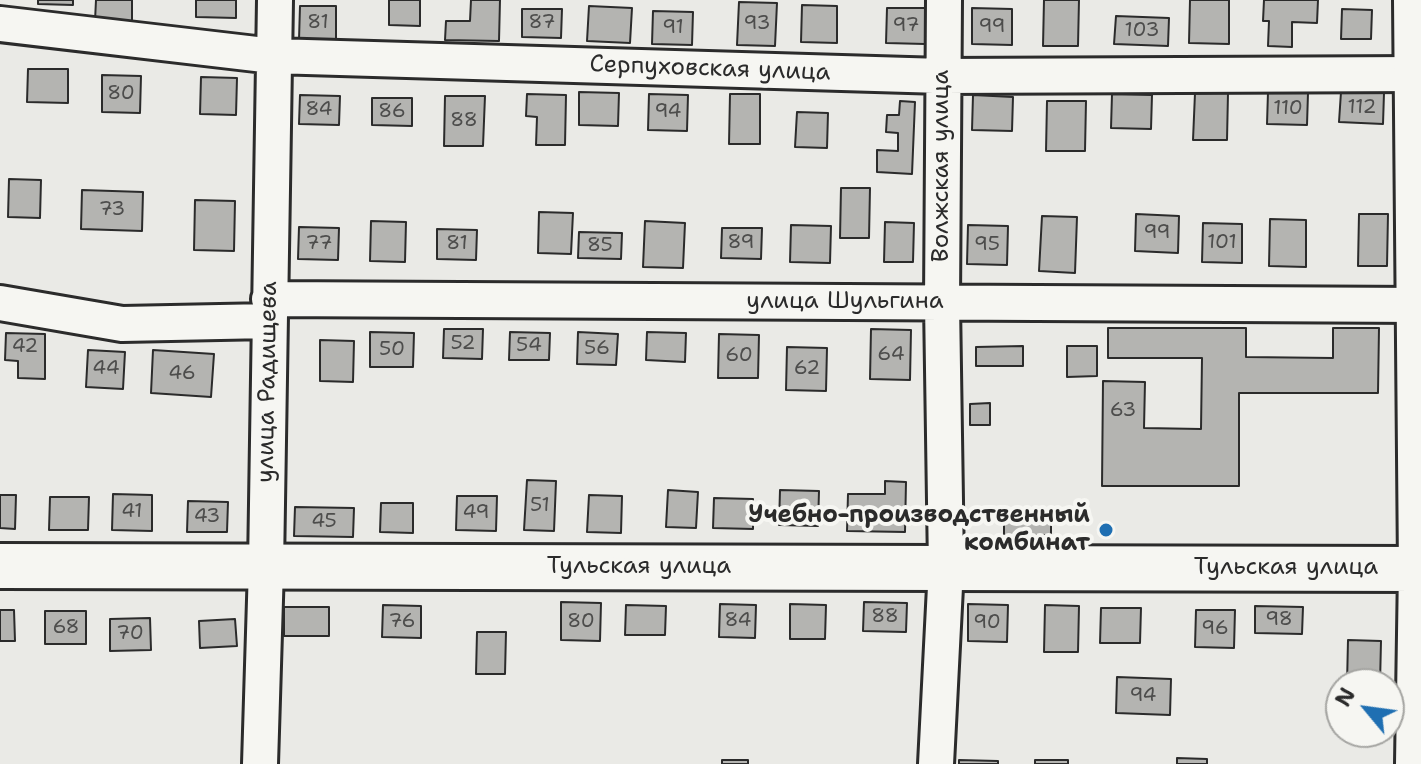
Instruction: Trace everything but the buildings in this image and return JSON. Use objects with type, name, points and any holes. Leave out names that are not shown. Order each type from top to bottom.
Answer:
[{"type":"main road","points":[[1416,0],[1421,569],[1418,764]]},
{"type":"main road","name":"Тульская улица","points":[[0,566],[1421,569]]},
{"type":"street","name":"улица Радищева","points":[[260,764],[275,0]]},
{"type":"street","name":"Волжская улица","points":[[936,764],[946,567],[942,303],[944,0]]},
{"type":"street","name":"Серпуховская улица","points":[[0,24],[273,56],[942,76],[1418,74]]},
{"type":"street","name":"улица Шульгина","points":[[0,303],[122,324],[269,310],[942,303],[1419,305]]},
{"type":"place","name":"Учебно-производственный комбинат","points":[[1106,530]]}]
